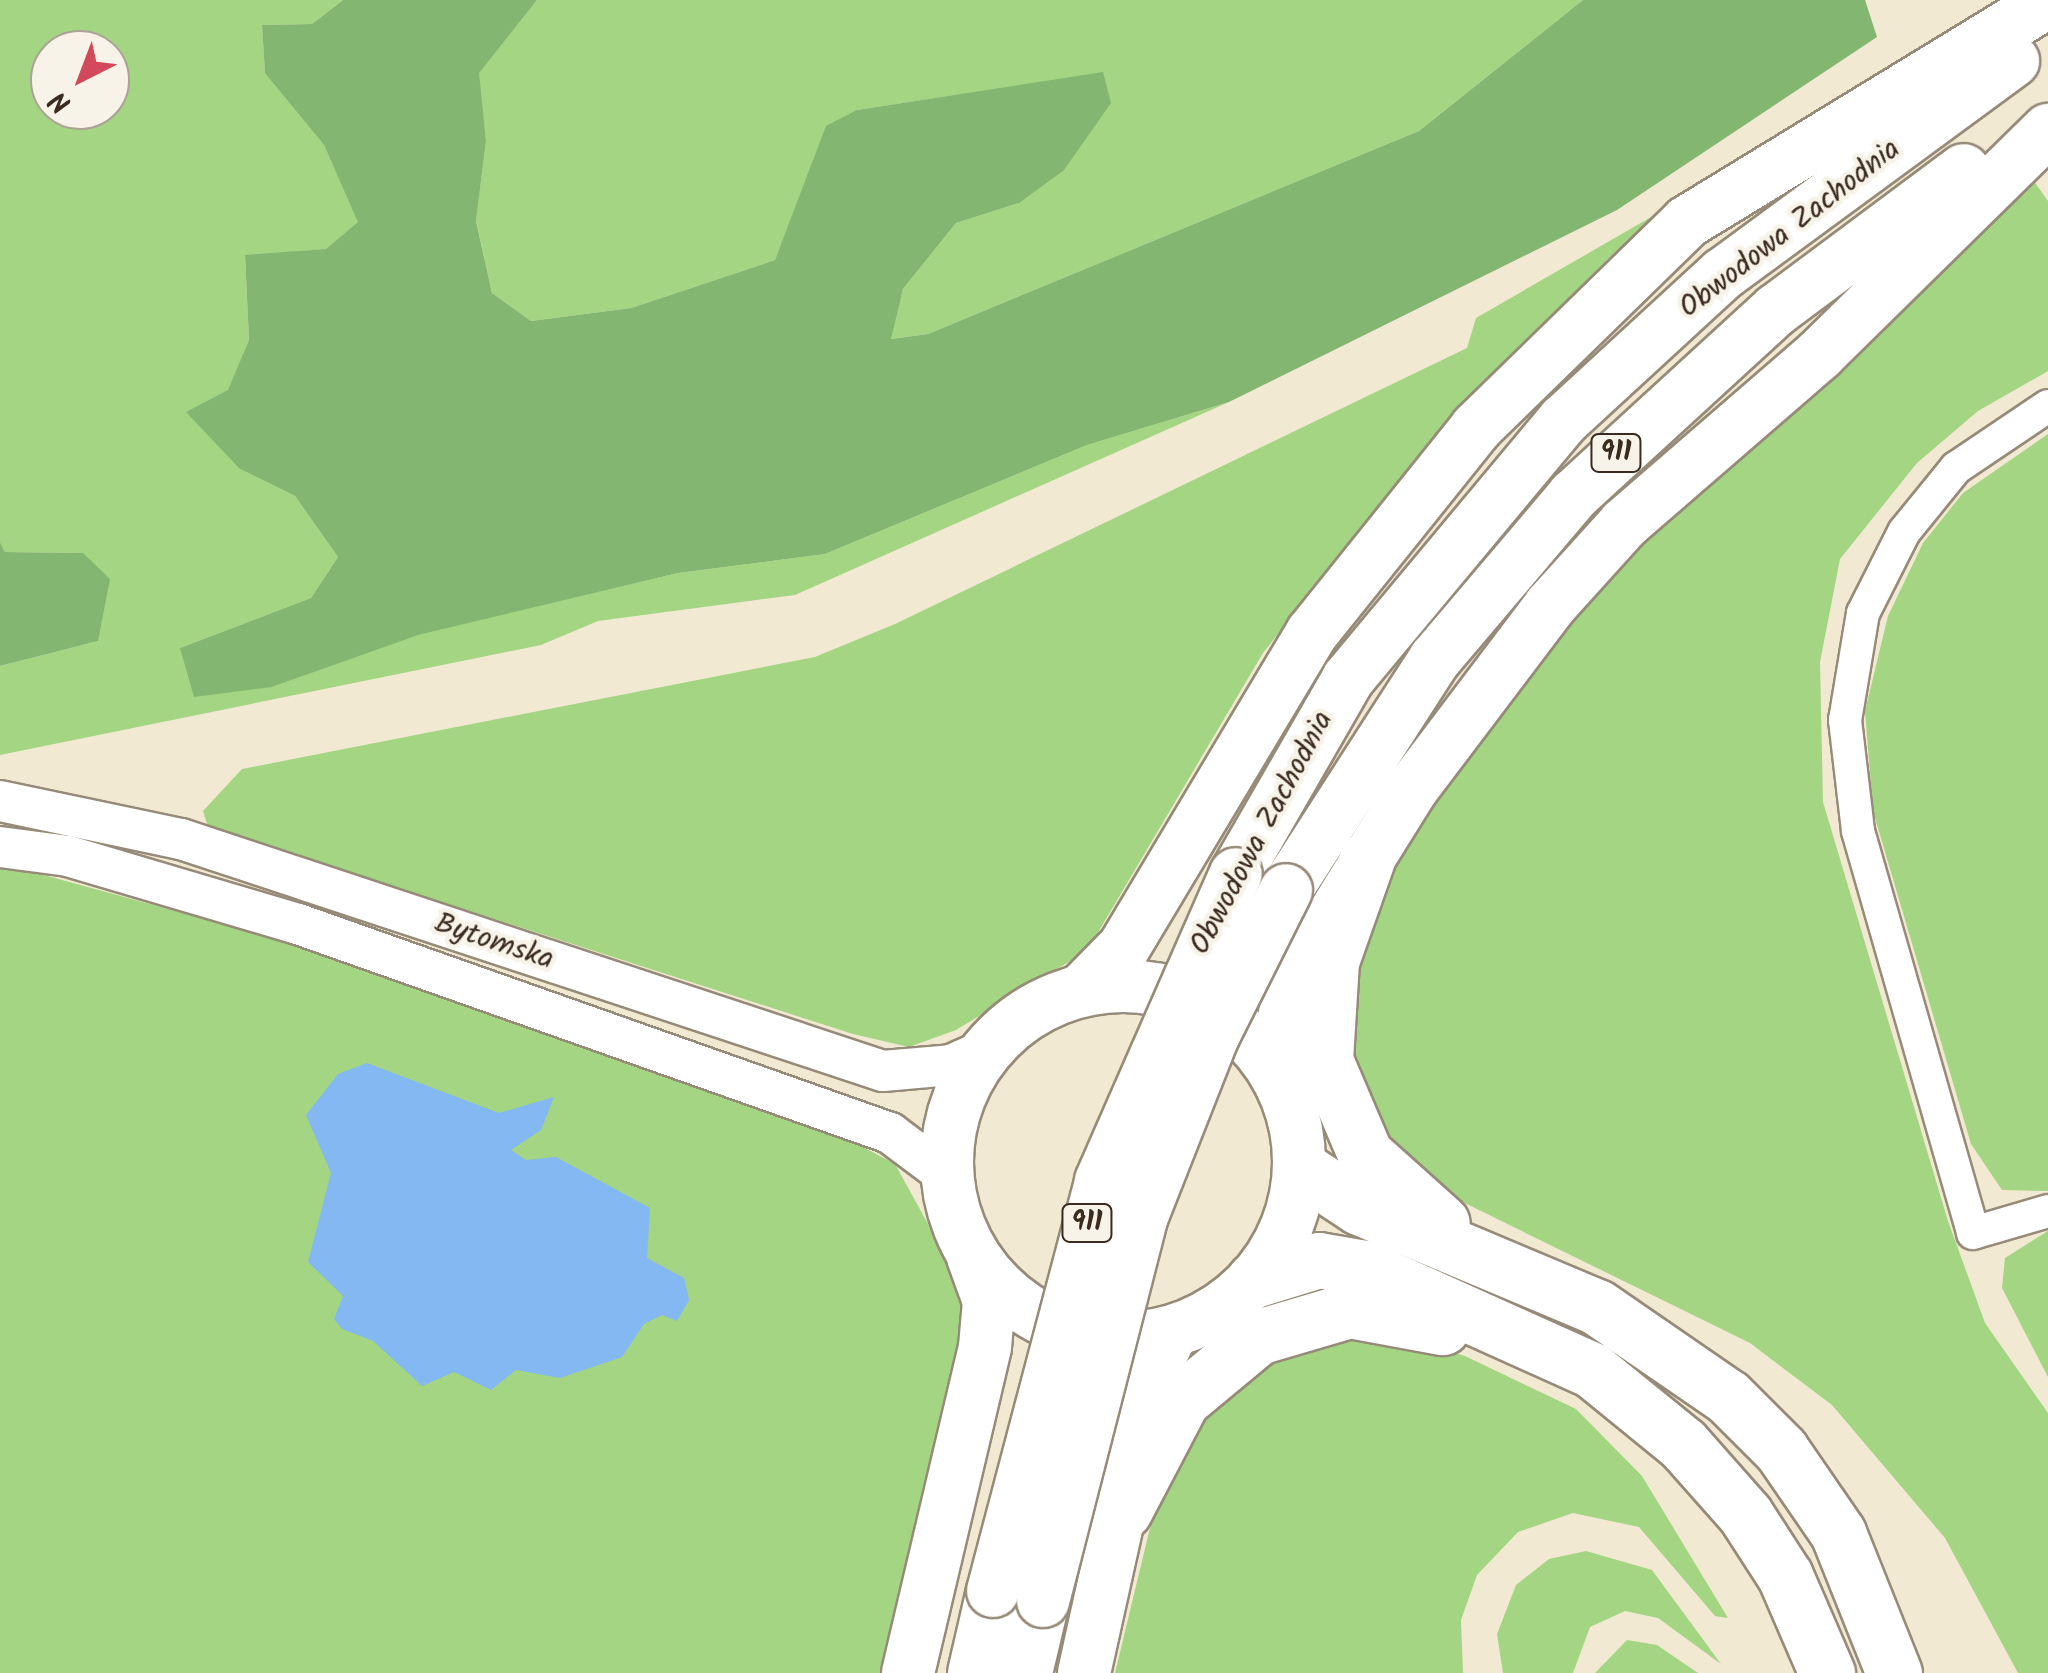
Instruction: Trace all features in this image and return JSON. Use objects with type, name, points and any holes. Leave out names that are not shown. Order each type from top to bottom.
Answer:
[{"type":"highway","points":[[1367,859],[1324,993],[1333,1096],[1378,1170],[1474,1251]]},
{"type":"highway","points":[[1300,1168],[1358,1208],[1474,1251],[1659,1345],[1781,1450],[1838,1533],[1894,1673]]},
{"type":"highway","points":[[1254,1280],[1319,1260],[1417,1287],[1592,1370],[1683,1444],[1786,1576],[1827,1673]]},
{"type":"highway","points":[[1124,1511],[1182,1400],[1213,1368],[1285,1323],[1349,1310],[1428,1321],[1504,1350],[1683,1444]]},
{"type":"main road","points":[[1082,990],[1124,947],[1194,818],[1312,634],[1476,428],[1688,222],[2048,2]]},
{"type":"main road","name":"Obwodowa Zachodnia","points":[[1026,1673],[1018,1596],[1101,1182],[1236,874],[1348,679],[1564,420],[1723,274],[2048,36]]},
{"type":"main road","name":"Obwodowa Zachodnia","points":[[974,1673],[1018,1596],[1142,1216],[1213,1036],[1286,890],[1435,659],[1600,469],[1776,310],[2048,116]]},
{"type":"main road","points":[[972,1256],[1044,1321],[1107,1338],[1172,1332],[1254,1280],[1288,1222],[1300,1168],[1276,1072],[1290,990],[1367,859],[1497,672],[1624,524],[1820,354],[2048,130]]},
{"type":"main road","points":[[908,1673],[988,1325],[972,1256],[946,1175],[954,1109],[985,1050],[1029,1012],[1082,990],[1156,988],[1192,999],[1225,1017],[1276,1072]]},
{"type":"main road","points":[[1084,1673],[1124,1511],[1149,1379],[1172,1332]]},
{"type":"street","points":[[2048,406],[1956,468],[1904,532],[1863,613],[1845,720],[1858,832],[1973,1233],[2048,1211]]},
{"type":"street","name":"Bytomska","points":[[0,801],[181,839],[883,1071],[951,1065],[985,1050]]},
{"type":"street","name":"Bytomska","points":[[0,846],[68,856],[298,924],[890,1133],[946,1175]]},
{"type":"green space","points":[[0,0],[343,0],[312,24],[262,25],[265,72],[324,145],[359,222],[326,249],[245,256],[249,340],[229,390],[240,469],[295,496],[338,557],[311,598],[180,648],[272,687],[418,634],[678,573],[825,554],[1087,445],[1229,402],[795,595],[598,621],[541,645],[0,755],[0,666],[98,641],[82,553],[5,552],[0,542]]},
{"type":"green space","points":[[343,0],[537,0],[479,73],[486,141],[476,221],[492,293],[531,321],[631,308],[775,260],[826,126],[857,110],[1103,72],[1111,103],[1064,170],[1019,203],[956,223],[903,289],[891,339],[928,334],[1419,131],[1583,0],[1865,0],[1877,37],[1617,210],[1229,402],[1087,445],[825,554],[678,573],[418,635],[272,687],[194,697],[180,648],[311,598],[338,557],[295,496],[240,469],[186,412],[228,390],[249,340],[245,255],[326,249],[358,222],[324,145],[265,73],[262,25],[312,24]]},
{"type":"green space","points":[[537,0],[1583,0],[1419,131],[928,334],[890,339],[903,289],[956,223],[1019,203],[956,95],[857,110],[798,202],[775,260],[631,308],[531,321],[492,293],[476,220],[486,141],[478,73]]},
{"type":"green space","points":[[2031,177],[2048,201],[2048,371],[1978,411],[1917,463],[1840,559],[1820,662],[1823,802],[1948,1221],[1985,1323],[2048,1413],[2048,1673],[2018,1673],[1945,1538],[1832,1405],[1750,1343],[1432,1187],[1390,1155],[1338,1039],[1371,904],[1509,692],[1633,547]]},
{"type":"green space","points":[[1717,179],[1610,257],[1386,497],[1263,653],[1087,951],[956,1030],[909,1047],[853,1034],[208,827],[203,811],[242,769],[815,657],[895,624],[1467,348],[1476,318]]},
{"type":"green space","points":[[2048,434],[2048,1191],[2002,1190],[1971,1144],[1873,811],[1865,711],[1888,616],[1923,543],[1963,493]]},
{"type":"green space","points":[[0,542],[5,552],[83,553],[110,579],[98,641],[0,666]]},
{"type":"green space","points":[[0,863],[358,961],[831,1130],[895,1164],[944,1253],[966,1321],[883,1673],[0,1673]]},
{"type":"green space","points":[[2048,1231],[2048,1377],[2002,1288],[2005,1258]]},
{"type":"green space","points":[[1377,1328],[1465,1356],[1576,1409],[1642,1476],[1728,1618],[1715,1616],[1639,1527],[1573,1513],[1518,1532],[1477,1575],[1461,1620],[1463,1673],[1115,1673],[1163,1474],[1201,1406],[1261,1361]]},
{"type":"green space","points":[[1586,1551],[1652,1570],[1721,1664],[1658,1618],[1625,1611],[1590,1627],[1573,1673],[1503,1673],[1497,1634],[1516,1585],[1549,1559]]},
{"type":"green space","points":[[1627,1640],[1657,1645],[1698,1673],[1595,1673]]},
{"type":"water","points":[[367,1063],[499,1113],[554,1097],[541,1130],[511,1150],[526,1160],[556,1157],[650,1208],[647,1258],[684,1278],[689,1300],[677,1321],[662,1315],[644,1324],[622,1357],[560,1378],[516,1370],[491,1390],[454,1372],[422,1386],[373,1341],[342,1329],[334,1319],[343,1296],[308,1262],[331,1173],[306,1115],[338,1074]]}]
